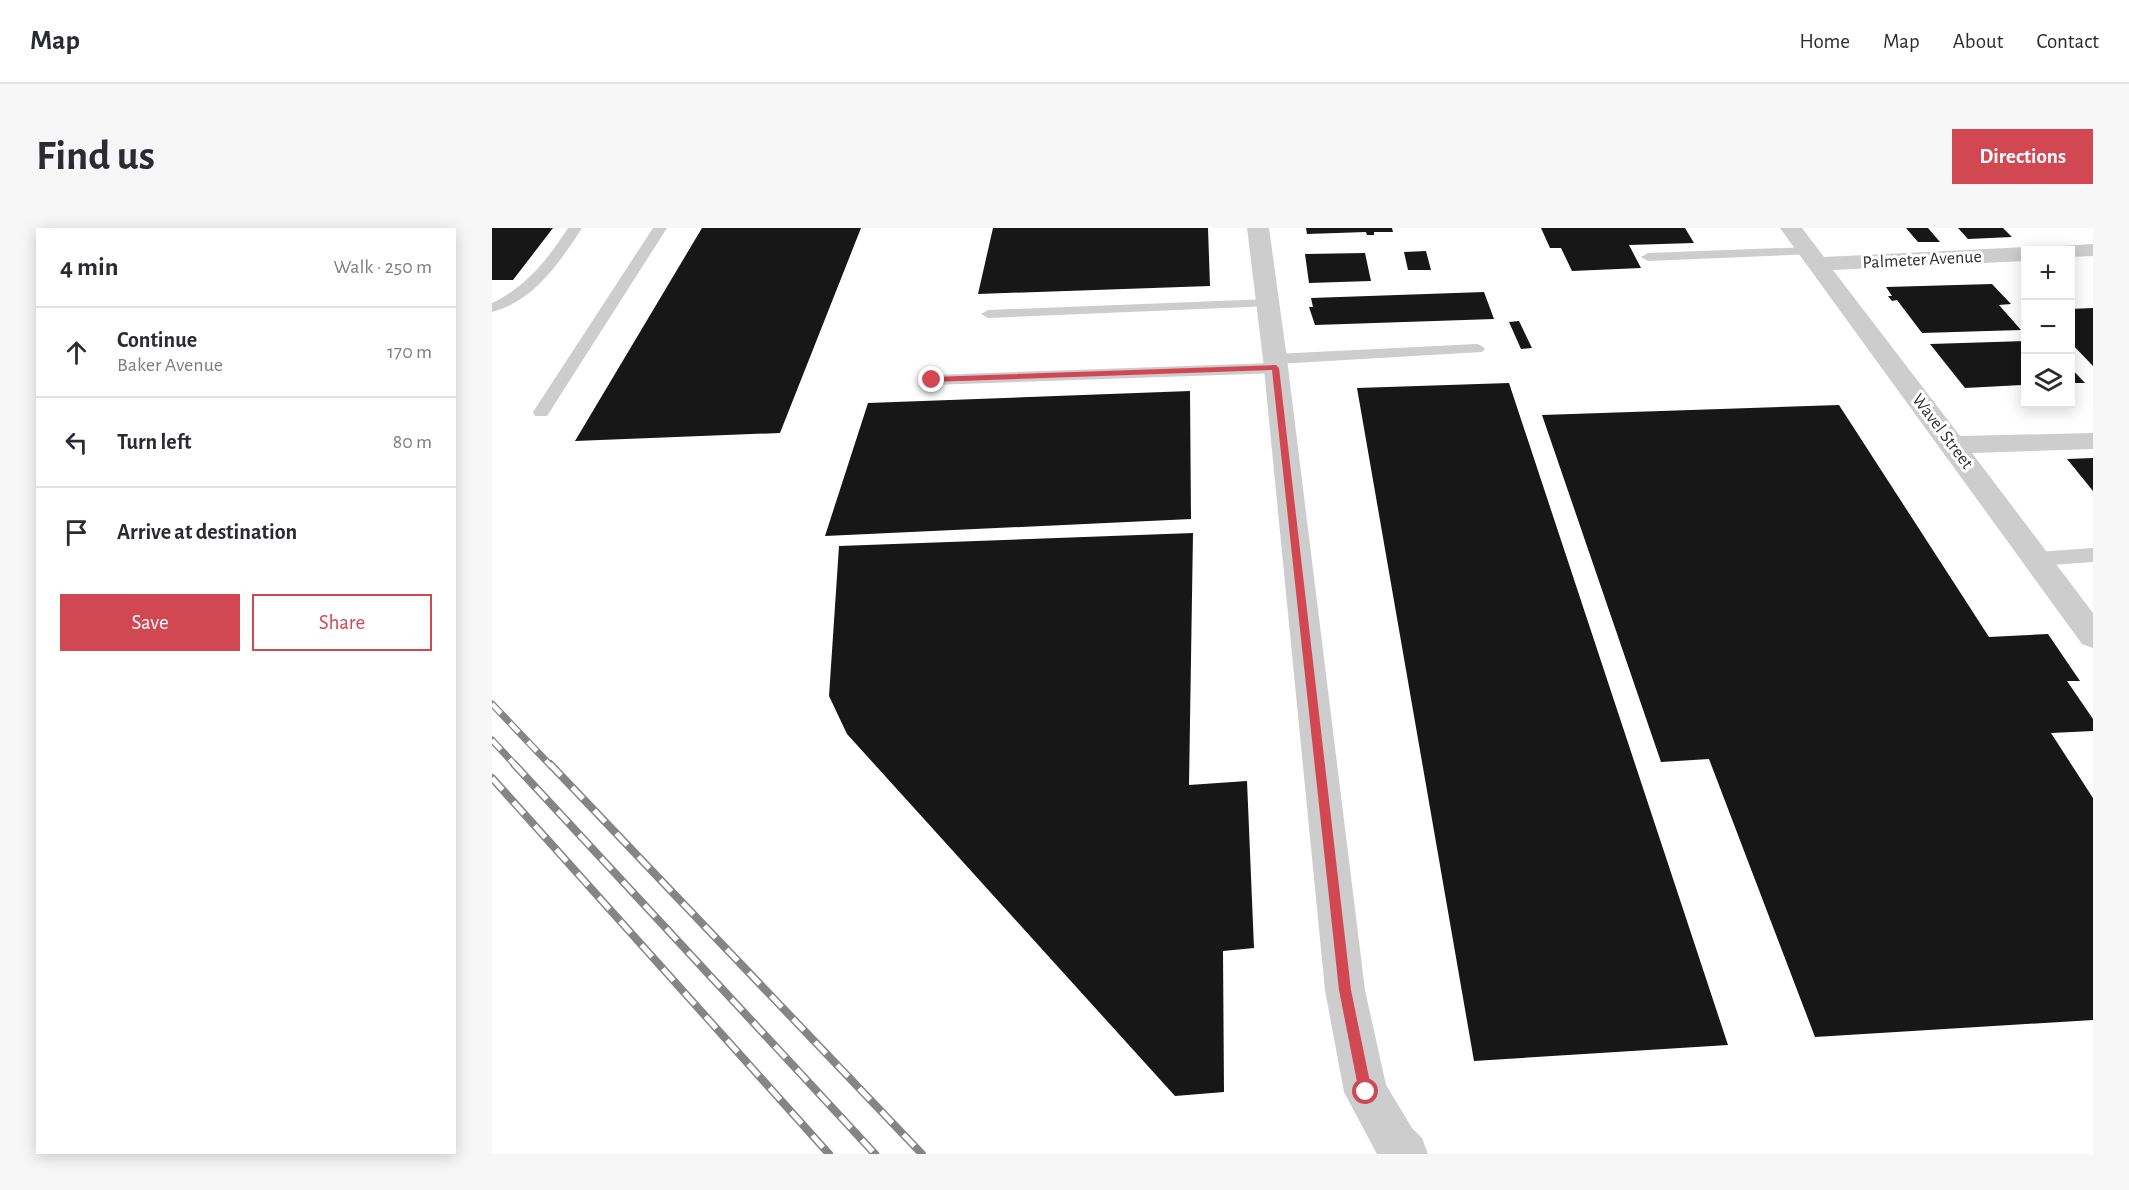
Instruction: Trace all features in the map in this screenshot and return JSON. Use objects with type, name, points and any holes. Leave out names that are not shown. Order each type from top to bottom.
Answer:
[{"type":"street","points":[[1258,228],[1269,303],[1345,990],[1366,1092],[1401,1149]]},
{"type":"street","name":"Wavel Street","points":[[1791,228],[2092,634]]},
{"type":"street","points":[[2075,251],[2093,250]]},
{"type":"street","name":"Palmeter Avenue","points":[[1813,257],[2021,254]]},
{"type":"street","points":[[1954,445],[2093,441]]},
{"type":"lane","points":[[492,308],[525,290],[550,267],[575,228]]},
{"type":"lane","points":[[541,412],[660,228]]},
{"type":"lane","points":[[1648,257],[1813,257]]},
{"type":"lane","points":[[988,314],[1269,303]]},
{"type":"lane","points":[[932,380],[1275,363],[1477,349]]},
{"type":"lane","points":[[2037,559],[2093,555]]},
{"type":"building","points":[[492,228],[553,228],[513,280],[492,280]]},
{"type":"building","points":[[702,228],[861,228],[780,433],[575,441]]},
{"type":"building","points":[[993,228],[1208,228],[1210,286],[978,294]]},
{"type":"building","points":[[1306,228],[1392,228],[1393,232],[1374,232],[1374,235],[1367,235],[1366,232],[1307,234]]},
{"type":"building","points":[[1541,228],[1685,228],[1694,243],[1629,245],[1641,268],[1572,271],[1561,248],[1550,248]]},
{"type":"building","points":[[1906,228],[1928,228],[1940,242],[1918,242]]},
{"type":"building","points":[[1958,228],[2003,228],[2012,237],[1968,239]]},
{"type":"building","points":[[1426,251],[1431,270],[1408,270],[1404,252]]},
{"type":"building","points":[[1365,253],[1371,281],[1309,283],[1305,254]]},
{"type":"building","points":[[1992,284],[2011,304],[1999,305],[2021,330],[1922,333],[1897,300],[1892,301],[1888,296],[1892,296],[1886,287]]},
{"type":"building","points":[[1484,292],[1494,319],[1315,325],[1309,307],[1313,307],[1311,298]]},
{"type":"building","points":[[2093,308],[2093,366],[2075,347],[2075,309]]},
{"type":"building","points":[[1519,321],[1532,348],[1521,349],[1509,322]]},
{"type":"building","points":[[2021,341],[2021,385],[1965,388],[1930,344]]},
{"type":"building","points":[[2075,372],[2085,383],[2075,383]]},
{"type":"building","points":[[1509,383],[1728,1045],[1474,1061],[1357,388]]},
{"type":"building","points":[[1190,391],[1191,519],[825,536],[868,403]]},
{"type":"building","points":[[1839,405],[1989,637],[2048,634],[2080,681],[2067,681],[2093,719],[2093,731],[2051,733],[2093,798],[2093,1020],[1815,1037],[1709,759],[1661,762],[1542,415]]},
{"type":"building","points":[[2093,458],[2093,491],[2067,459]]},
{"type":"building","points":[[1193,533],[1189,785],[1247,781],[1254,948],[1223,951],[1224,1092],[1175,1096],[847,734],[829,696],[839,546]]},
{"type":"railway","points":[[492,704],[551,766]]},
{"type":"railway","points":[[492,740],[516,766]]},
{"type":"railway","points":[[514,764],[875,1154]]},
{"type":"railway","points":[[550,764],[922,1154]]},
{"type":"railway","points":[[492,778],[829,1154]]},
{"type":"route","points":[[932,380],[1276,368],[1345,990],[1366,1092]]}]
